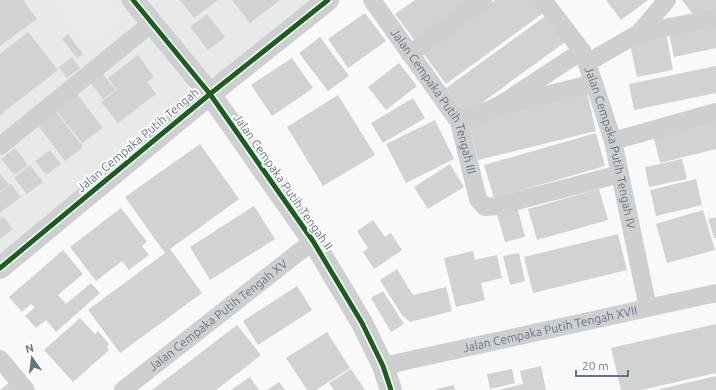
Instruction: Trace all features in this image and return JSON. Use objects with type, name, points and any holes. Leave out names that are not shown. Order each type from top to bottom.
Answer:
[{"type":"street","name":"Jalan Cempaka Putih Tengah II","points":[[133,0],[210,94],[313,241],[362,323],[383,366],[392,390]]},
{"type":"street","name":"Jalan Cempaka Putih Tengah","points":[[0,268],[210,94],[328,0]]},
{"type":"street","name":"Jalan Cempaka Putih Tengah III","points":[[372,0],[459,122],[478,199],[485,207],[497,206],[620,174]]},
{"type":"street","points":[[410,54],[483,0]]},
{"type":"street","name":"Jalan Cempaka Putih Tengah IV","points":[[543,0],[584,57],[594,83],[613,141],[648,308]]},
{"type":"street","points":[[639,33],[667,0]]},
{"type":"street","points":[[459,122],[498,106],[584,57],[639,33],[716,18]]},
{"type":"street","points":[[0,146],[152,23]]},
{"type":"street","points":[[498,106],[594,83]]},
{"type":"street","points":[[613,141],[716,112]]},
{"type":"street","name":"Jalan Cempaka Putih Tengah XV","points":[[123,390],[313,241]]},
{"type":"street","name":"Jalan Cempaka Putih Tengah XVII","points":[[383,366],[716,293]]},
{"type":"street","points":[[0,359],[26,390]]},
{"type":"shaded area","points":[[0,0],[336,0],[0,269]]},
{"type":"shaded area","points":[[49,0],[109,0],[124,17],[89,47]]},
{"type":"building","points":[[0,0],[23,0],[37,19],[0,46]]},
{"type":"building","points":[[180,0],[218,0],[194,18]]},
{"type":"building","points":[[232,0],[280,0],[250,23]]},
{"type":"building","points":[[415,0],[475,0],[416,42],[395,14]]},
{"type":"building","points":[[495,0],[538,0],[546,11],[446,84],[423,53]]},
{"type":"building","points":[[606,0],[648,0],[621,20]]},
{"type":"building","points":[[682,0],[716,0],[716,11],[696,18]]},
{"type":"building","points":[[365,13],[386,41],[348,68],[328,39]]},
{"type":"building","points":[[207,14],[225,37],[208,50],[190,27]]},
{"type":"building","points":[[547,15],[565,42],[465,115],[446,88]]},
{"type":"building","points":[[716,23],[716,48],[674,57],[669,33]]},
{"type":"building","points":[[28,32],[58,70],[0,115],[0,54]]},
{"type":"building","points":[[666,33],[673,70],[637,77],[629,40]]},
{"type":"building","points":[[68,34],[83,54],[77,58],[62,39]]},
{"type":"building","points":[[320,37],[349,76],[328,91],[299,53]]},
{"type":"building","points":[[138,55],[154,77],[147,82],[156,94],[118,123],[101,102],[117,90],[108,78]]},
{"type":"building","points":[[72,57],[80,68],[67,78],[59,67]]},
{"type":"building","points":[[292,58],[313,88],[272,116],[251,85]]},
{"type":"building","points":[[399,63],[417,86],[386,110],[368,87]]},
{"type":"building","points":[[716,66],[716,93],[634,110],[629,84]]},
{"type":"building","points":[[102,73],[116,90],[103,99],[90,82]]},
{"type":"building","points":[[587,92],[596,131],[478,160],[468,121]]},
{"type":"building","points":[[77,94],[103,128],[82,143],[56,110]]},
{"type":"building","points":[[338,95],[375,155],[323,186],[287,127]]},
{"type":"building","points":[[413,98],[425,118],[383,143],[371,123]]},
{"type":"building","points":[[55,110],[83,147],[65,161],[37,124]]},
{"type":"building","points":[[716,118],[716,149],[660,163],[653,134]]},
{"type":"building","points":[[435,120],[454,159],[406,183],[386,144]]},
{"type":"building","points":[[596,133],[605,166],[494,198],[484,165]]},
{"type":"building","points":[[200,144],[239,199],[170,249],[202,293],[120,353],[88,310],[165,253],[125,197]]},
{"type":"building","points":[[15,148],[28,165],[14,175],[1,159]]},
{"type":"building","points":[[50,150],[61,164],[46,175],[35,161]]},
{"type":"building","points":[[682,159],[687,179],[649,187],[645,167]]},
{"type":"building","points":[[450,164],[464,187],[428,209],[414,187]]},
{"type":"building","points":[[30,165],[43,182],[27,194],[14,178]]},
{"type":"building","points":[[0,174],[9,185],[0,192]]},
{"type":"building","points":[[696,179],[702,205],[656,216],[650,190]]},
{"type":"building","points":[[11,184],[21,197],[0,213],[0,193]]},
{"type":"building","points":[[599,189],[608,220],[537,240],[528,209]]},
{"type":"building","points":[[516,202],[525,237],[505,242],[495,207]]},
{"type":"building","points":[[254,206],[275,239],[210,280],[190,247]]},
{"type":"building","points":[[121,208],[147,242],[142,246],[149,255],[129,270],[122,261],[96,281],[70,247]]},
{"type":"building","points":[[703,210],[715,250],[667,263],[656,224]]},
{"type":"building","points":[[3,216],[13,229],[0,239],[0,219]]},
{"type":"building","points":[[716,217],[716,238],[714,238],[708,219]]},
{"type":"building","points":[[373,220],[385,237],[391,233],[402,250],[374,269],[363,252],[368,248],[357,231]]},
{"type":"building","points":[[618,234],[627,270],[533,293],[524,257]]},
{"type":"building","points":[[63,250],[83,274],[58,295],[66,304],[91,283],[100,293],[56,332],[46,320],[36,328],[25,316],[35,307],[31,304],[22,312],[9,297]]},
{"type":"building","points":[[473,251],[475,260],[497,255],[502,278],[481,283],[485,300],[456,307],[444,258]]},
{"type":"building","points":[[519,253],[525,281],[510,285],[503,256]]},
{"type":"building","points":[[397,269],[413,295],[446,287],[452,311],[410,322],[402,315],[380,280]]},
{"type":"building","points":[[297,286],[312,310],[258,345],[243,321]]},
{"type":"building","points":[[383,291],[404,324],[391,332],[371,298]]},
{"type":"building","points":[[80,318],[95,334],[98,331],[109,344],[107,347],[109,350],[73,382],[44,350]]},
{"type":"building","points":[[716,324],[716,373],[641,390],[621,390],[611,348]]},
{"type":"building","points":[[237,325],[261,355],[220,387],[216,390],[152,390]]},
{"type":"building","points":[[327,332],[350,368],[316,390],[307,390],[286,358]]},
{"type":"building","points":[[541,366],[546,390],[499,390],[523,384],[520,371]]},
{"type":"building","points":[[351,369],[365,390],[334,390],[329,383]]},
{"type":"building","points":[[512,369],[515,383],[490,389],[487,374]]},
{"type":"building","points":[[716,376],[716,390],[660,390],[660,389]]},
{"type":"building","points":[[250,377],[259,390],[231,390]]},
{"type":"building","points":[[11,381],[18,390],[0,390]]},
{"type":"building","points":[[279,382],[285,390],[267,390]]},
{"type":"building","points":[[454,385],[455,390],[436,389]]},
{"type":"cycle path","points":[[133,0],[210,94],[313,241],[362,323],[383,366],[391,390]]},
{"type":"cycle path","points":[[0,268],[210,94],[328,0]]}]
